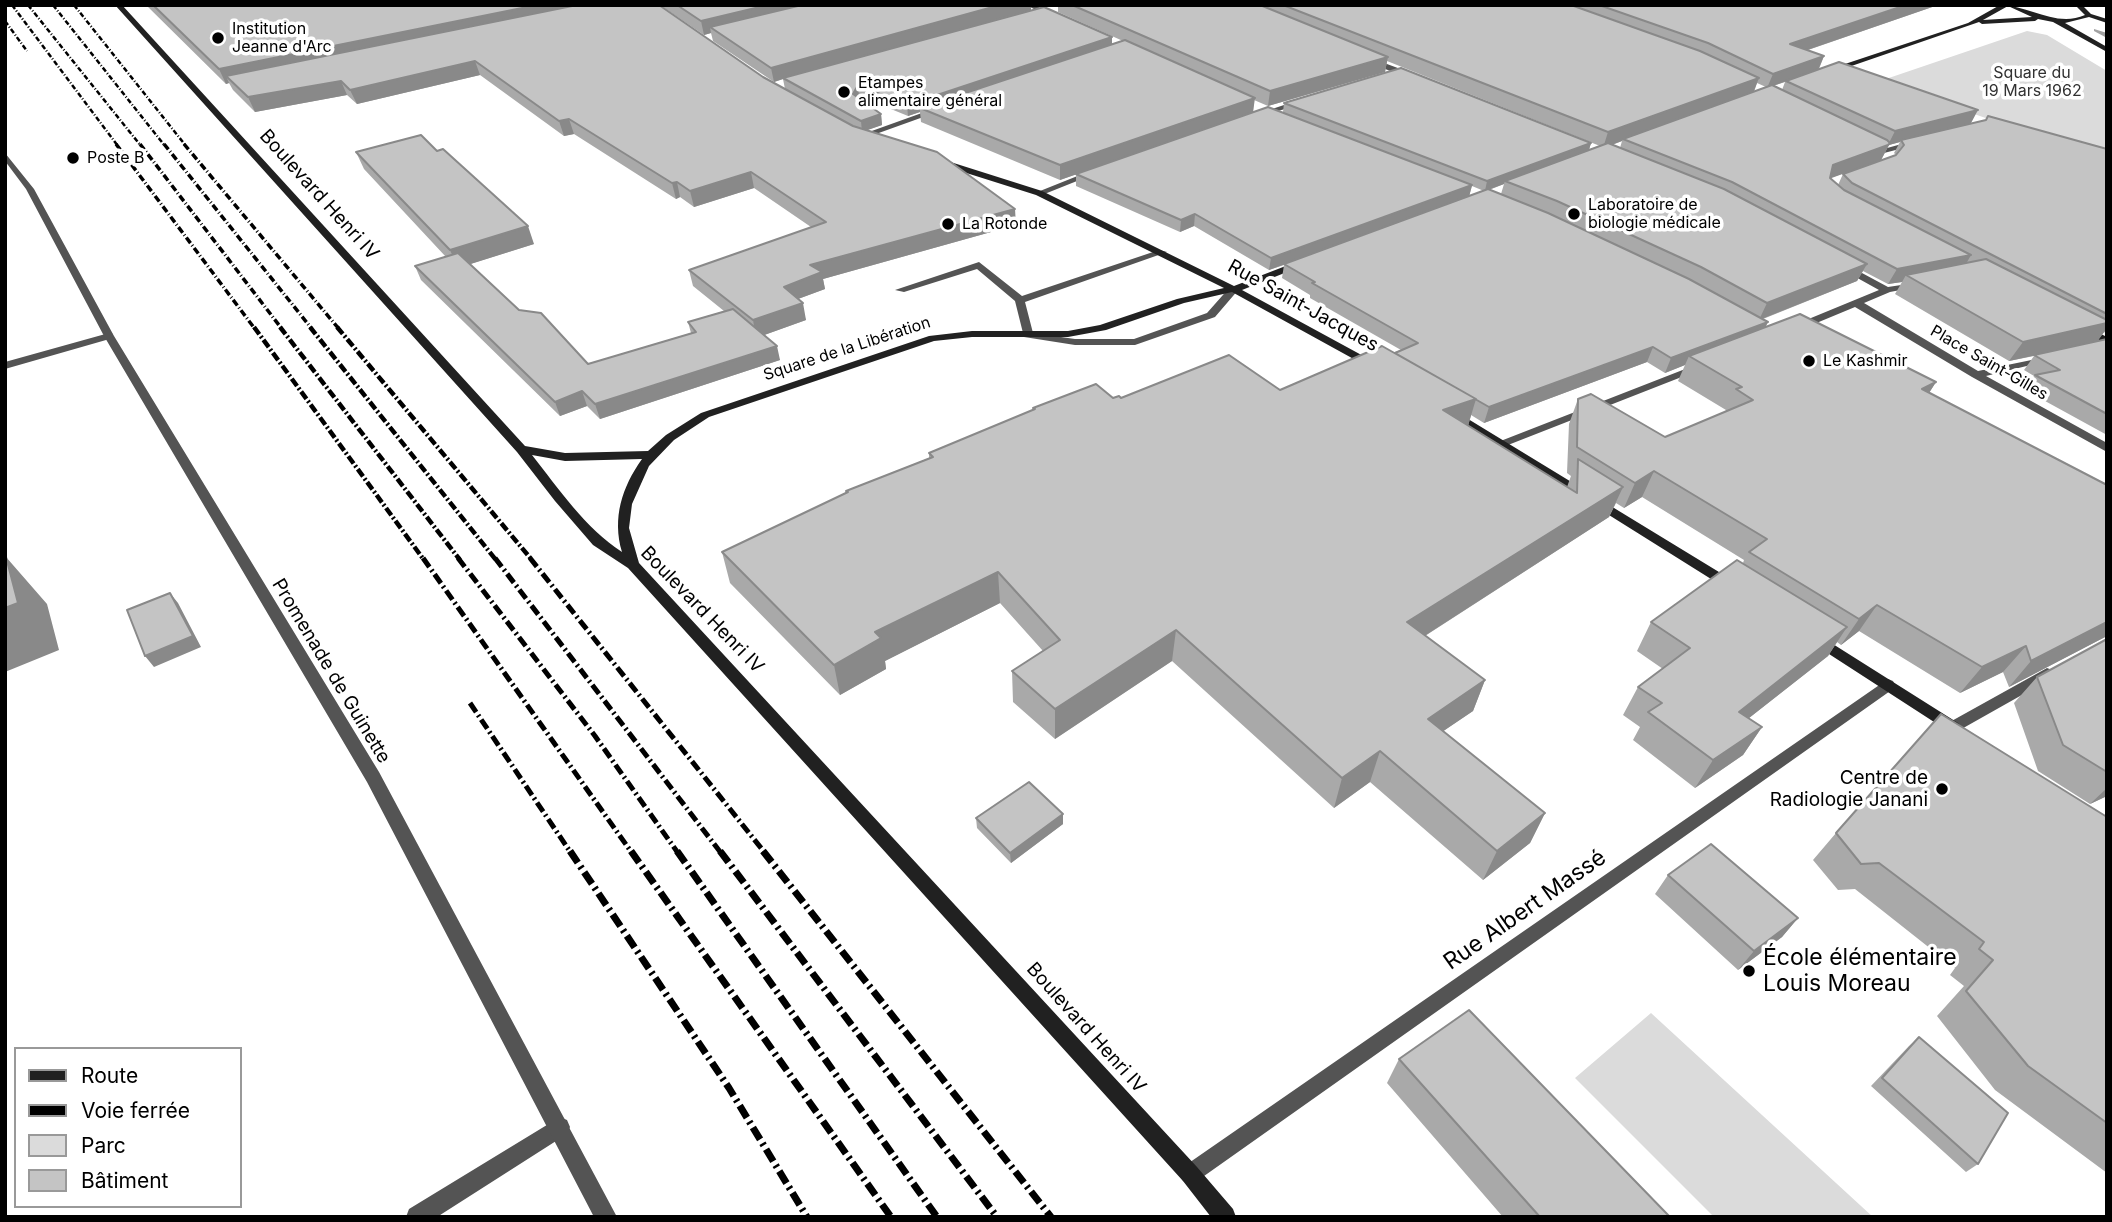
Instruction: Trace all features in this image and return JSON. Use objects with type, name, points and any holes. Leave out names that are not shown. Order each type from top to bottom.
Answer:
[{"type":"street","name":"Boulevard Henri IV","points":[[118,5],[522,449],[559,498],[598,542],[633,565],[1190,1174],[1225,1217]]},
{"type":"street","points":[[1820,74],[1970,23],[2008,5],[2022,12],[2074,20],[2099,9]]},
{"type":"street","points":[[2077,5],[2107,22]]},
{"type":"street","points":[[1042,12],[1056,9]]},
{"type":"street","points":[[1029,10],[1042,12],[1066,22]]},
{"type":"street","points":[[1970,23],[2051,18],[2107,50]]},
{"type":"street","points":[[2011,20],[2068,29]]},
{"type":"street","points":[[1361,56],[1424,81]]},
{"type":"street","points":[[1387,75],[1399,72]]},
{"type":"street","points":[[1244,120],[1315,97]]},
{"type":"street","points":[[859,136],[952,106]]},
{"type":"street","points":[[1255,107],[1279,117]]},
{"type":"street","points":[[848,130],[873,141]]},
{"type":"street","points":[[1884,150],[1931,139]]},
{"type":"street","points":[[1871,144],[1884,150],[1891,158]]},
{"type":"street","name":"Promenade de Guinette","points":[[5,155],[30,189],[109,336],[373,777],[606,1217]]},
{"type":"street","name":"Rue Saint-Jacques","points":[[925,157],[1039,193],[1163,252],[1304,326],[1386,373]]},
{"type":"street","points":[[1039,193],[1100,171]]},
{"type":"street","points":[[1020,300],[1163,252]]},
{"type":"street","points":[[1831,260],[1887,290]]},
{"type":"street","name":"Square de la Libération","points":[[633,565],[623,527],[626,501],[639,470],[650,455],[674,434],[705,415],[933,338],[972,334],[1068,334],[1102,328],[1181,301],[1234,289],[1303,263]]},
{"type":"street","points":[[900,290],[979,265],[1020,300],[1028,335],[1075,342],[1135,342],[1211,315],[1234,289]]},
{"type":"street","points":[[1811,333],[1794,329],[1887,290],[1925,282]]},
{"type":"street","name":"Place Saint-Gilles","points":[[1856,303],[1976,375],[2107,448]]},
{"type":"street","points":[[2071,322],[2107,343]]},
{"type":"street","points":[[5,366],[109,336]]},
{"type":"street","points":[[2094,348],[2107,343]]},
{"type":"street","points":[[1976,375],[2054,357]]},
{"type":"street","points":[[1504,442],[1714,361]]},
{"type":"street","points":[[1445,408],[1504,442],[1742,592]]},
{"type":"street","points":[[522,449],[565,457],[650,455]]},
{"type":"street","points":[[1809,634],[1958,731],[2056,669]]},
{"type":"street","name":"Rue Albert Massé","points":[[1190,1174],[1888,685]]},
{"type":"street","points":[[417,1217],[560,1127]]},
{"type":"green space","name":"Square du 19 Mars 1962","points":[[2027,31],[2047,35],[2107,71],[2107,156],[2037,136],[1880,81]]},
{"type":"green space","points":[[1651,1013],[1873,1217],[1714,1217],[1575,1078]]},
{"type":"building","points":[[153,5],[537,5],[219,69]]},
{"type":"building","points":[[577,5],[659,5],[763,77],[853,126],[937,152],[1015,209],[810,265],[822,272],[784,287],[803,303],[753,320],[689,270],[826,222],[751,172],[690,191],[677,182],[672,183],[569,119],[559,121],[475,61],[350,90],[341,81],[248,97],[226,76]]},
{"type":"building","points":[[677,5],[768,5],[701,21]]},
{"type":"building","points":[[802,5],[1000,5],[771,68],[710,27]]},
{"type":"building","points":[[1072,5],[1260,5],[1388,57],[1270,91]]},
{"type":"building","points":[[1283,5],[1571,5],[1700,51],[1759,78],[1608,132]]},
{"type":"building","points":[[1599,5],[1906,5],[1790,44],[1824,56],[1773,74],[1708,43]]},
{"type":"building","points":[[1044,7],[1112,37],[907,105],[858,85],[853,94],[881,114],[861,121],[783,78]]},
{"type":"building","points":[[1125,40],[1255,98],[1060,165],[920,108]]},
{"type":"building","points":[[1839,62],[1978,110],[1895,131],[1786,81]]},
{"type":"building","points":[[1401,68],[1591,143],[1487,181],[1284,103]]},
{"type":"building","points":[[1772,85],[1890,143],[1833,165],[1830,178],[1844,190],[1971,255],[1897,269],[1732,182],[1623,139]]},
{"type":"building","points":[[1268,107],[1472,185],[1271,258],[1195,214],[1181,220],[1076,174]]},
{"type":"building","points":[[1988,116],[2107,149],[2107,314],[1852,183],[1843,174],[1896,155],[1904,145],[1901,140],[1986,120]]},
{"type":"building","points":[[421,135],[437,151],[443,149],[528,226],[450,250],[356,152]]},
{"type":"building","points":[[1608,143],[1724,189],[1867,264],[1767,303],[1701,267],[1557,201],[1505,181]]},
{"type":"building","points":[[1488,189],[1548,213],[1689,279],[1768,322],[1671,358],[1653,347],[1489,407],[1395,353],[1418,343],[1312,283],[1315,282],[1284,264]]},
{"type":"building","points":[[458,253],[519,310],[541,313],[588,364],[696,332],[688,322],[733,309],[777,346],[595,404],[582,391],[555,402],[415,266]]},
{"type":"building","points":[[1986,259],[2107,320],[2107,323],[2023,342],[1906,275]]},
{"type":"building","points":[[1800,314],[1936,382],[1922,389],[2107,485],[2107,622],[2031,661],[2026,646],[1982,667],[1877,605],[1859,619],[1749,552],[1767,539],[1654,471],[1635,483],[1577,447],[1578,399],[1591,394],[1665,437],[1753,400],[1736,389],[1742,387],[1689,356]]},
{"type":"building","points":[[2107,339],[2107,414],[2035,375],[2060,370],[2034,355]]},
{"type":"building","points":[[1382,346],[1476,399],[1443,410],[1577,493],[1578,459],[1623,487],[1407,622],[1485,680],[1428,719],[1545,813],[1497,851],[1380,751],[1342,778],[1176,630],[1055,709],[1012,671],[1060,640],[998,572],[875,632],[881,638],[834,665],[722,552],[848,492],[846,491],[933,457],[929,453],[1096,384],[1113,398],[1121,398],[1229,355],[1280,390]]},
{"type":"building","points":[[5,558],[18,603],[5,608]]},
{"type":"building","points":[[1737,560],[1847,627],[1739,712],[1762,727],[1713,760],[1648,712],[1662,703],[1638,687],[1690,648],[1651,622]]},
{"type":"building","points":[[170,593],[193,636],[145,656],[127,610]]},
{"type":"building","points":[[2107,639],[2107,772],[2063,745],[2037,677]]},
{"type":"building","points":[[1941,714],[2107,817],[2107,1123],[2028,1066],[1966,991],[1993,960],[1979,949],[1984,942],[1879,863],[1861,864],[1836,833]]},
{"type":"building","points":[[1029,782],[1063,814],[1010,853],[976,818]]},
{"type":"building","points":[[1711,844],[1798,918],[1754,951],[1668,875]]},
{"type":"building","points":[[1469,1010],[1670,1217],[1540,1217],[1399,1059]]},
{"type":"building","points":[[1919,1037],[2008,1113],[1978,1164],[1882,1078]]},
{"type":"waterway","points":[[2096,30],[2107,36]]},
{"type":"railway","points":[[12,5],[118,146]]},
{"type":"railway","points":[[28,5],[141,146]]},
{"type":"railway","points":[[53,5],[165,146]]},
{"type":"railway","points":[[74,5],[186,146]]},
{"type":"railway","points":[[5,21],[27,51]]},
{"type":"railway","points":[[116,144],[255,329]]},
{"type":"railway","points":[[140,144],[282,329]]},
{"type":"railway","points":[[164,144],[312,329]]},
{"type":"railway","points":[[184,144],[339,329]]},
{"type":"railway","points":[[254,327],[424,560]]},
{"type":"railway","points":[[280,327],[460,560]]},
{"type":"railway","points":[[310,327],[496,560]]},
{"type":"railway","points":[[337,327],[532,560]]},
{"type":"railway","points":[[423,558],[632,853]]},
{"type":"railway","points":[[458,558],[595,736],[678,853]]},
{"type":"railway","points":[[495,558],[721,853]]},
{"type":"railway","points":[[530,558],[765,853]]},
{"type":"railway","points":[[470,703],[571,853]]},
{"type":"railway","points":[[570,851],[729,1088],[807,1217]]},
{"type":"railway","points":[[631,851],[891,1217]]},
{"type":"railway","points":[[677,851],[937,1217]]},
{"type":"railway","points":[[720,851],[997,1217]]},
{"type":"railway","points":[[763,851],[1051,1217]]},
{"type":"place","name":"Institution Jeanne d'Arc","points":[[218,38]]},
{"type":"place","name":"Etampes alimentaire général","points":[[844,92]]},
{"type":"place","name":"Poste B","points":[[73,158]]},
{"type":"place","name":"Laboratoire de biologie médicale","points":[[1574,214]]},
{"type":"place","name":"La Rotonde","points":[[948,224]]},
{"type":"place","name":"Le Kashmir","points":[[1809,361]]},
{"type":"place","name":"Centre de Radiologie Janani","points":[[1942,789]]},
{"type":"place","name":"École élémentaire Louis Moreau","points":[[1749,971]]}]
